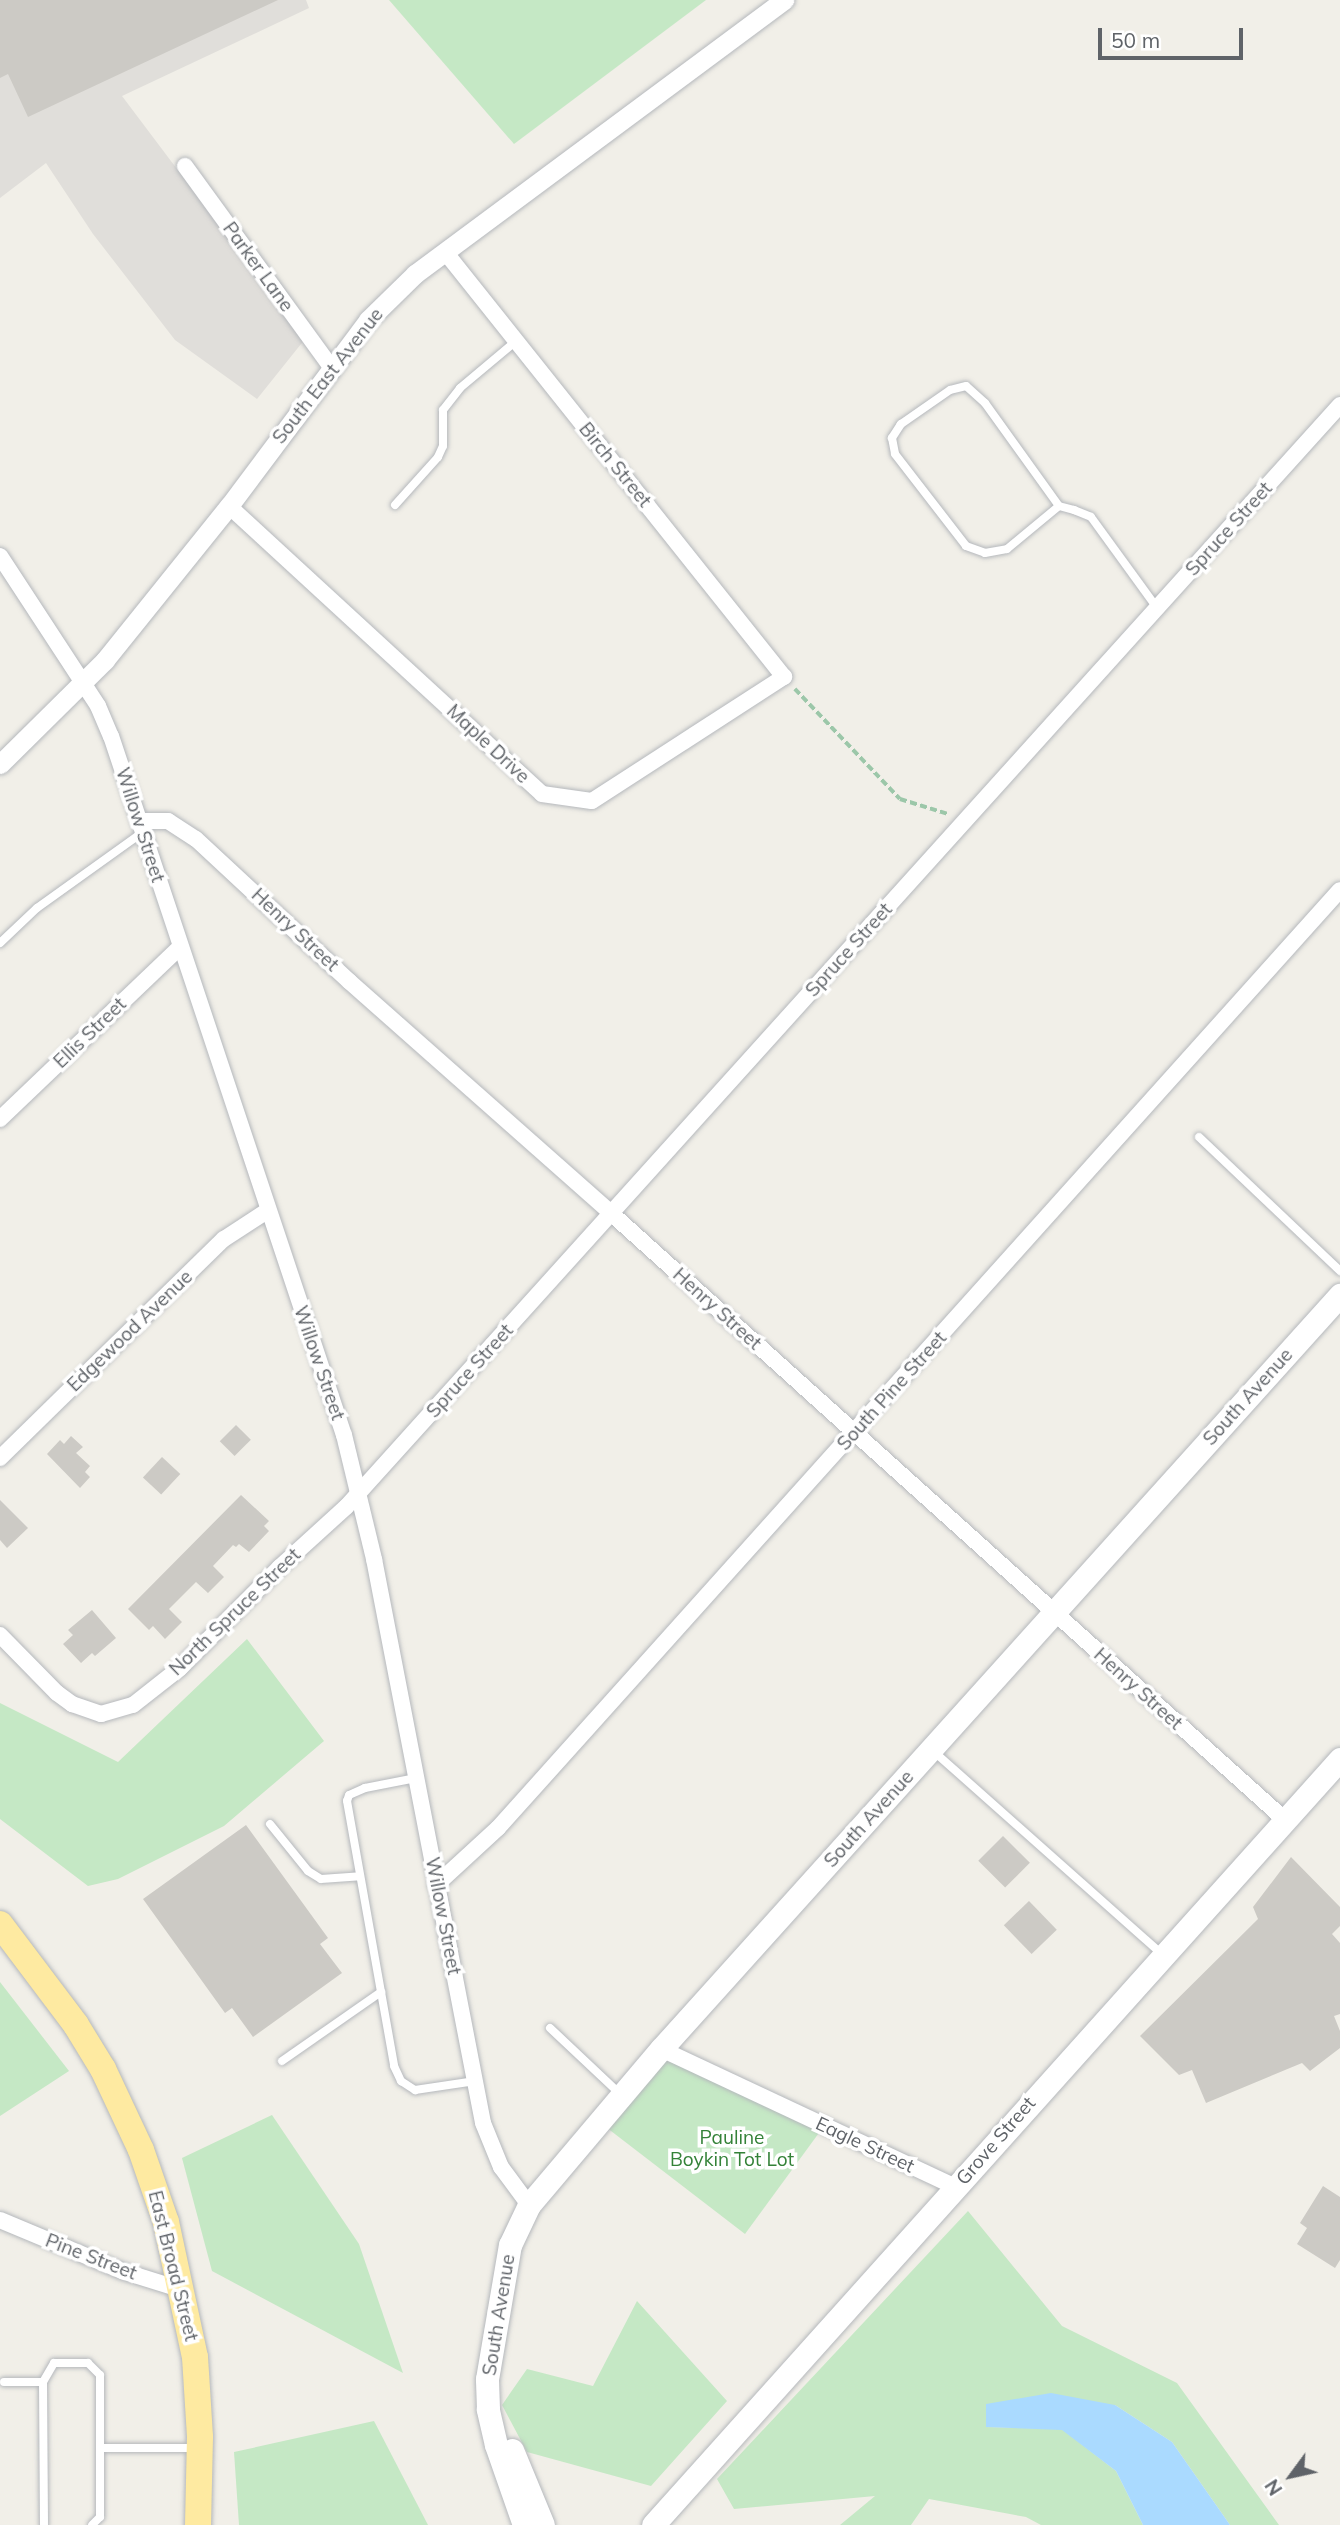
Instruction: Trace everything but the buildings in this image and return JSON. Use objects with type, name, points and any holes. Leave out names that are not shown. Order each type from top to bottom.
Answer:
[{"type":"highway","name":"East Broad Street","points":[[0,1924],[76,2025],[123,2107],[166,2222],[183,2290],[195,2357],[200,2448],[198,2525]]},
{"type":"main road","name":"South Avenue","points":[[524,2525],[496,2445],[488,2409],[487,2389],[501,2284],[510,2245],[529,2205],[661,2049],[1340,1295]]},
{"type":"main road","name":"Grove Street","points":[[653,2525],[1340,1759]]},
{"type":"main road","points":[[487,2389],[543,2525]]},
{"type":"street","name":"South East Avenue","points":[[0,764],[106,660],[229,506],[368,320],[415,274],[784,0]]},
{"type":"street","name":"Parker Lane","points":[[185,166],[332,368]]},
{"type":"street","name":"Birch Street","points":[[446,253],[784,677]]},
{"type":"street","name":"Spruce Street","points":[[358,1494],[1340,405]]},
{"type":"street","name":"Maple Drive","points":[[229,506],[542,794],[592,801],[784,677]]},
{"type":"street","name":"Willow Street","points":[[0,556],[83,682],[111,736],[267,1211],[344,1435],[374,1559],[475,2081],[491,2146],[501,2167],[529,2205]]},
{"type":"street","name":"Henry Street","points":[[141,827],[168,821],[196,839],[350,982],[612,1214],[1284,1820]]},
{"type":"street","name":"South Pine Street","points":[[436,1885],[498,1828],[1337,899]]},
{"type":"street","name":"Ellis Street","points":[[0,1119],[180,947]]},
{"type":"street","name":"Edgewood Avenue","points":[[0,1458],[224,1239],[267,1211]]},
{"type":"street","name":"North Spruce Street","points":[[0,1635],[57,1693],[72,1704],[101,1714],[133,1705],[180,1668],[280,1567],[358,1494]]},
{"type":"street","name":"Eagle Street","points":[[661,2049],[955,2188]]},
{"type":"street","name":"Pine Street","points":[[0,2220],[122,2271],[183,2290]]},
{"type":"lane","points":[[395,505],[438,457],[443,446],[443,410],[460,388],[516,341]]},
{"type":"lane","points":[[1059,506],[1007,550],[985,553],[975,550],[966,546],[895,454],[892,438],[901,424],[950,390],[966,386],[985,403],[1059,506],[1091,517],[1157,608]]},
{"type":"lane","points":[[0,943],[37,908],[141,827]]},
{"type":"lane","points":[[1199,1137],[1340,1271]]},
{"type":"lane","points":[[932,1749],[1163,1955]]},
{"type":"lane","points":[[416,1778],[365,1788],[349,1795],[346,1801],[394,2066],[401,2081],[415,2090],[475,2081]]},
{"type":"lane","points":[[270,1824],[308,1871],[321,1879],[360,1876]]},
{"type":"lane","points":[[282,2061],[381,1992]]},
{"type":"lane","points":[[550,2028],[621,2095]]},
{"type":"lane","points":[[44,2525],[43,2382],[54,2363],[88,2363],[100,2375],[100,2517],[92,2525]]},
{"type":"lane","points":[[4,2382],[43,2382]]},
{"type":"lane","points":[[100,2448],[200,2448]]},
{"type":"path","points":[[784,677],[901,799],[966,821]]},
{"type":"shaded area","points":[[0,0],[306,0],[309,8],[122,96],[305,339],[257,399],[175,340],[93,234],[46,163],[0,198]]},
{"type":"green space","points":[[389,0],[706,0],[514,144]]},
{"type":"green space","points":[[247,1639],[324,1741],[224,1826],[118,1879],[88,1886],[0,1819],[0,1703],[118,1762]]},
{"type":"green space","points":[[0,1982],[69,2071],[0,2116]]},
{"type":"green space","name":"Pauline Boykin Tot Lot","points":[[661,2049],[824,2126],[745,2234],[598,2121]]},
{"type":"green space","points":[[272,2115],[359,2244],[403,2373],[212,2271],[182,2158]]},
{"type":"green space","points":[[968,2211],[1062,2326],[1177,2383],[1279,2525],[1230,2525],[1172,2442],[1115,2405],[986,2427],[1062,2429],[1116,2471],[1143,2525],[1041,2525],[1026,2517],[929,2499],[911,2525],[840,2525],[875,2496],[734,2509],[717,2479]]},
{"type":"green space","points":[[637,2301],[727,2401],[651,2486],[527,2452],[502,2405],[527,2369],[593,2386]]},
{"type":"green space","points":[[374,2421],[428,2525],[239,2525],[234,2452]]},
{"type":"water","points":[[1051,2393],[1115,2405],[1172,2442],[1230,2525],[1143,2525],[1116,2471],[1062,2430],[986,2427],[986,2404]]}]
